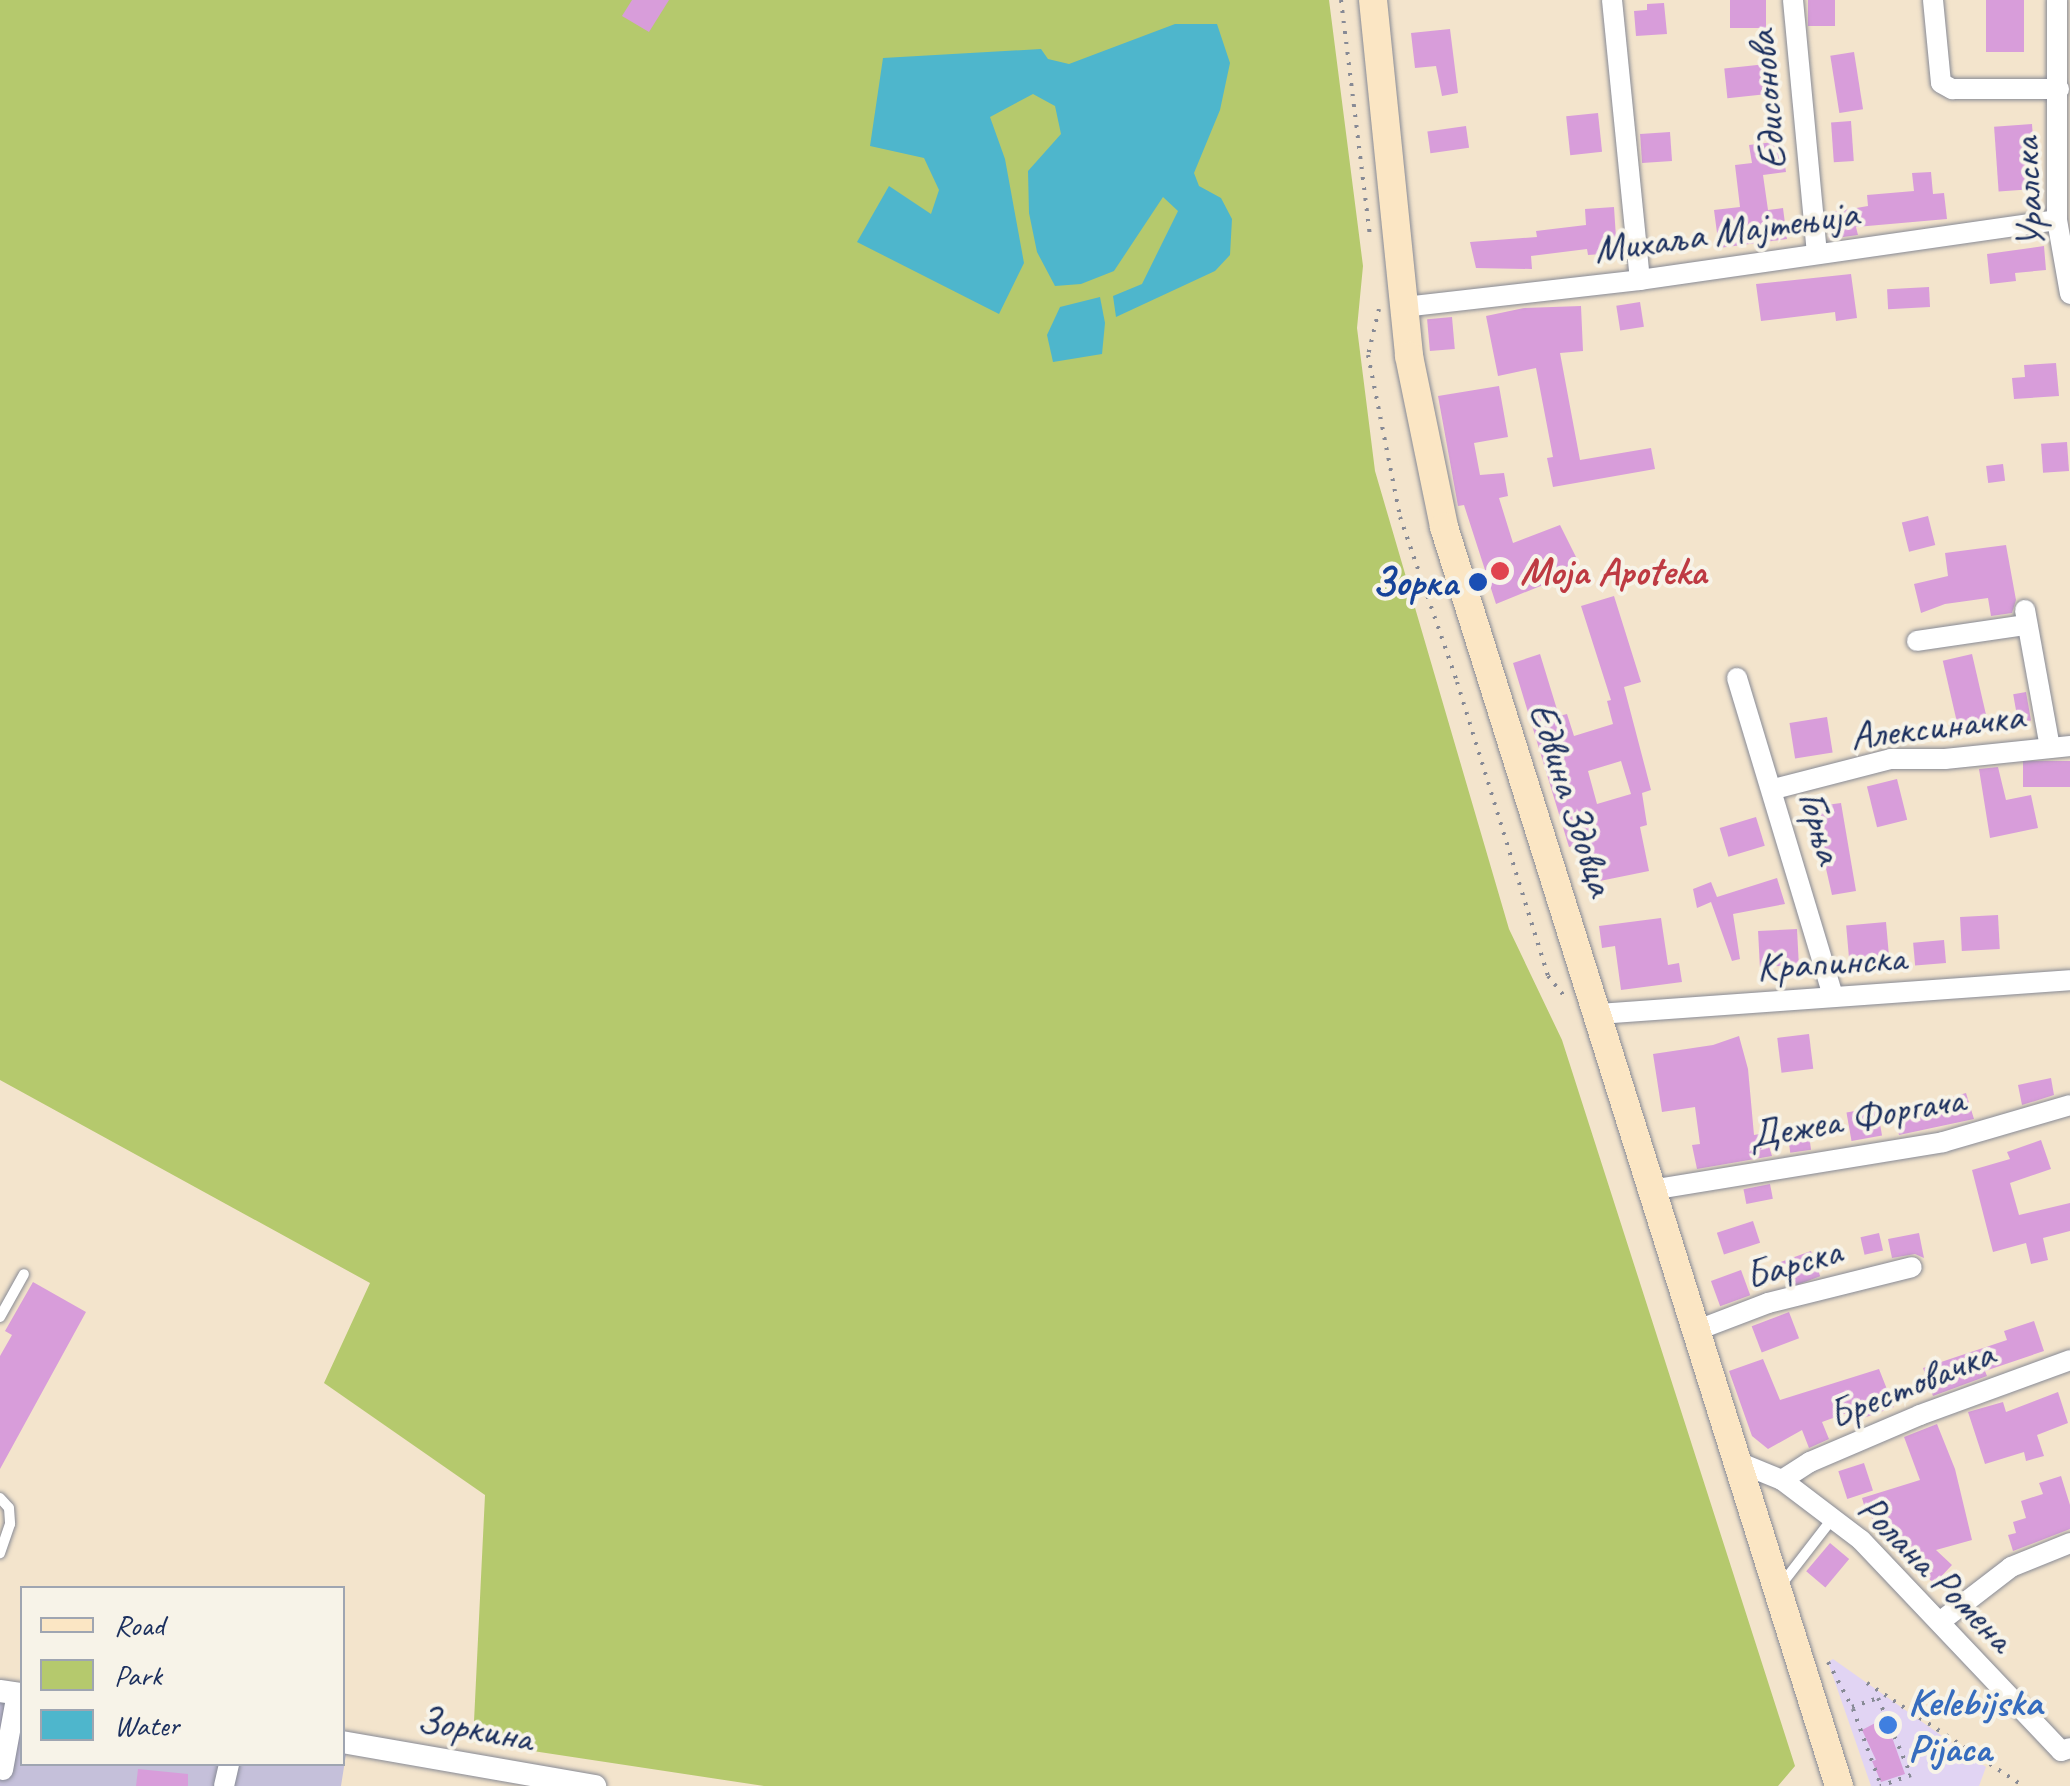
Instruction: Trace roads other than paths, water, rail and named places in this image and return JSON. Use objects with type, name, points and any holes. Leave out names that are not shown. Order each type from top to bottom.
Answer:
[{"type":"main road","name":"Едвина Здовца","points":[[1373,0],[1404,307],[1424,446],[1444,527],[1839,1786]]},
{"type":"street","points":[[1612,0],[1640,280]]},
{"type":"street","name":"Едисонова","points":[[1793,0],[1817,253]]},
{"type":"street","name":"Уралска","points":[[1932,0],[1941,82],[1952,89],[2059,89]]},
{"type":"street","name":"Уралска","points":[[2062,10],[2057,220],[2070,294]]},
{"type":"street","name":"Михаља Мајтењија","points":[[1404,307],[1640,280],[2057,220]]},
{"type":"street","name":"Алексиначка","points":[[1774,789],[1891,759],[1945,759],[2060,747],[2025,618],[1917,641]]},
{"type":"street","name":"Горња","points":[[1738,678],[1833,996]]},
{"type":"street","name":"Крапинска","points":[[1598,1014],[2070,980]]},
{"type":"street","name":"Дежеа Форгача","points":[[1651,1190],[1943,1142],[2070,1105]]},
{"type":"street","name":"Барска","points":[[1695,1331],[1768,1303],[1912,1267]]},
{"type":"street","name":"Брестовачка","points":[[1782,1480],[1810,1462],[1902,1423],[2070,1360]]},
{"type":"street","name":"Ролана Ромена","points":[[1738,1462],[1782,1480],[1861,1540],[2067,1752]]},
{"type":"street","points":[[1940,1621],[2011,1567],[2070,1543]]},
{"type":"street","points":[[3,1770],[13,1693]]},
{"type":"street","name":"Зоркина","points":[[345,1743],[595,1786]]},
{"type":"lane","points":[[0,1317],[24,1274]]},
{"type":"lane","points":[[0,1498],[9,1508],[10,1524],[0,1553]]},
{"type":"lane","points":[[1778,1598],[1832,1518]]},
{"type":"water","points":[[1175,24],[1217,24],[1230,63],[1220,110],[1194,173],[1199,186],[1221,198],[1232,219],[1230,255],[1215,271],[1116,317],[1113,296],[1142,284],[1178,211],[1163,197],[1114,271],[1081,284],[1055,286],[1037,252],[1029,213],[1028,171],[1061,134],[1055,106],[1033,94],[990,117],[1005,159],[1024,263],[999,314],[857,242],[889,186],[931,214],[939,190],[924,158],[870,146],[883,58],[1041,49],[1048,59],[1069,64]]},
{"type":"water","points":[[1100,297],[1105,323],[1102,354],[1053,362],[1047,335],[1060,307]]},
{"type":"place","name":"Moja Apoteka","points":[[1500,571]]},
{"type":"place","name":"Зорка","points":[[1478,582]]},
{"type":"place","name":"Kelebijska Pijaca","points":[[1888,1725]]}]
